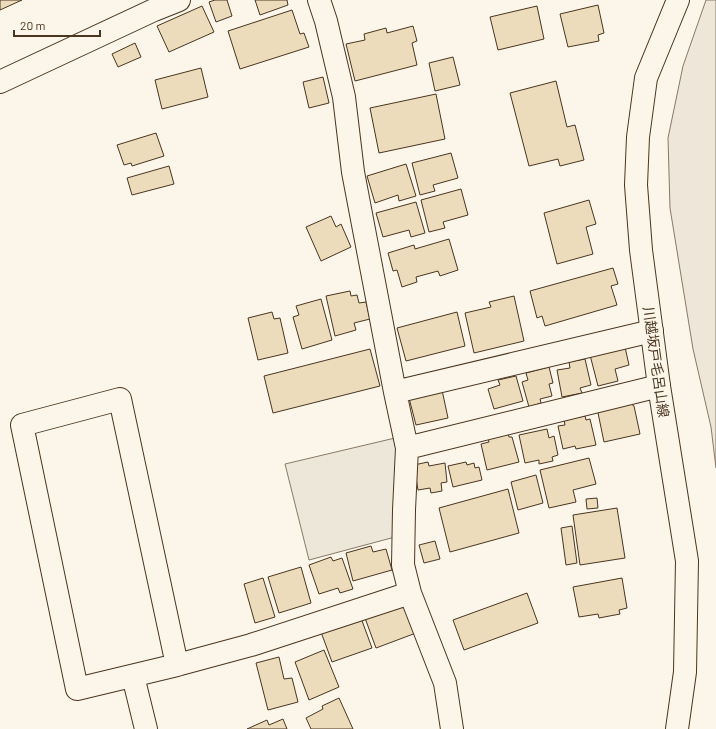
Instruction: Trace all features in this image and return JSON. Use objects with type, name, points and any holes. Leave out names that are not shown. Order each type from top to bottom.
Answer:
[{"type":"street","points":[[0,82],[154,10],[179,0]]},
{"type":"street","points":[[319,0],[326,22],[344,97],[353,172],[407,448],[403,565],[410,593],[445,683],[452,729]]},
{"type":"street","name":"川越坂戸毛呂山線","points":[[677,729],[685,672],[687,561],[659,386],[641,250],[636,192],[638,137],[646,78],[678,0]]},
{"type":"street","points":[[395,392],[652,331]]},
{"type":"street","points":[[407,448],[659,386]]},
{"type":"street","points":[[177,665],[120,399],[22,425],[77,689],[177,665],[251,645],[410,593]]},
{"type":"street","points":[[133,676],[146,729]]},
{"type":"shaded area","points":[[706,0],[716,0],[716,468],[711,427],[693,349],[670,208],[668,138],[683,66]]},
{"type":"shaded area","points":[[395,438],[399,453],[395,537],[309,560],[285,464]]},
{"type":"building","points":[[0,0],[22,0],[0,10]]},
{"type":"building","points":[[215,0],[227,0],[232,16],[216,22],[209,2]]},
{"type":"building","points":[[255,0],[287,0],[288,5],[260,15]]},
{"type":"building","points":[[598,5],[604,33],[598,35],[599,41],[568,47],[560,14]]},
{"type":"building","points":[[202,6],[214,32],[169,52],[157,26]]},
{"type":"building","points":[[537,6],[544,39],[498,50],[490,17]]},
{"type":"building","points":[[292,10],[300,34],[304,33],[309,47],[240,69],[228,31]]},
{"type":"building","points":[[413,26],[417,41],[412,43],[417,65],[355,81],[346,44],[365,40],[364,34],[386,28],[387,33]]},
{"type":"building","points":[[135,43],[141,57],[118,67],[112,54]]},
{"type":"building","points":[[453,57],[460,85],[435,91],[429,63]]},
{"type":"building","points":[[201,68],[208,97],[162,109],[155,80]]},
{"type":"building","points":[[323,77],[329,103],[309,108],[303,82]]},
{"type":"building","points":[[556,81],[567,127],[575,125],[584,160],[560,166],[558,159],[529,166],[510,93]]},
{"type":"building","points":[[436,94],[445,139],[379,153],[370,108]]},
{"type":"building","points":[[156,133],[164,156],[132,166],[131,163],[124,165],[117,145]]},
{"type":"building","points":[[451,153],[458,178],[433,185],[435,191],[420,195],[412,163]]},
{"type":"building","points":[[406,164],[416,196],[399,201],[398,195],[375,203],[367,176]]},
{"type":"building","points":[[169,166],[174,184],[132,195],[127,178]]},
{"type":"building","points":[[461,189],[468,215],[443,222],[445,228],[429,232],[421,200]]},
{"type":"building","points":[[589,200],[596,224],[586,227],[593,254],[557,264],[544,213]]},
{"type":"building","points":[[416,202],[425,233],[411,237],[409,230],[383,237],[376,213]]},
{"type":"building","points":[[331,216],[336,227],[341,224],[351,247],[321,261],[306,227]]},
{"type":"building","points":[[449,239],[458,270],[440,276],[438,271],[416,277],[417,282],[402,287],[397,270],[393,271],[388,253],[414,245],[415,249]]},
{"type":"building","points":[[613,268],[618,284],[611,286],[617,305],[545,326],[542,316],[537,318],[530,291]]},
{"type":"building","points":[[350,291],[351,296],[357,295],[359,303],[366,302],[370,319],[354,323],[356,330],[335,336],[326,296]]},
{"type":"building","points":[[514,296],[524,341],[474,353],[465,313],[491,307],[489,302]]},
{"type":"building","points":[[321,299],[332,340],[302,349],[293,317],[299,315],[296,306]]},
{"type":"building","points":[[272,312],[274,319],[280,318],[288,353],[258,360],[248,318]]},
{"type":"building","points":[[457,312],[465,346],[406,361],[397,328]]},
{"type":"building","points":[[625,347],[629,365],[615,369],[618,381],[598,386],[590,355]]},
{"type":"building","points":[[370,349],[380,386],[273,413],[264,376]]},
{"type":"building","points":[[585,359],[591,385],[580,388],[582,393],[562,397],[557,370],[570,368],[569,362]]},
{"type":"building","points":[[549,367],[553,383],[549,384],[552,396],[540,399],[541,403],[529,407],[522,382],[528,380],[526,373]]},
{"type":"building","points":[[516,376],[523,401],[494,409],[488,389],[500,385],[498,380]]},
{"type":"building","points":[[442,390],[448,418],[416,425],[409,398]]},
{"type":"building","points":[[627,401],[634,406],[640,434],[604,442],[597,408]]},
{"type":"building","points":[[585,416],[586,420],[590,419],[596,445],[576,449],[575,446],[563,449],[558,426],[565,425],[564,420]]},
{"type":"building","points":[[547,429],[549,438],[554,436],[558,455],[552,457],[553,461],[539,464],[539,460],[525,463],[519,435]]},
{"type":"building","points":[[508,433],[509,437],[512,437],[519,462],[487,470],[481,444],[489,442],[488,438]]},
{"type":"building","points":[[589,458],[596,484],[573,490],[576,502],[549,508],[540,470]]},
{"type":"building","points":[[428,462],[429,466],[445,463],[447,482],[441,483],[442,491],[431,493],[430,488],[418,490],[414,465]]},
{"type":"building","points":[[466,462],[467,465],[474,463],[475,468],[479,467],[482,480],[453,487],[448,466]]},
{"type":"building","points":[[536,475],[543,503],[518,510],[511,482]]},
{"type":"building","points":[[508,489],[519,533],[450,552],[439,508]]},
{"type":"building","points":[[597,498],[598,508],[587,509],[586,499]]},
{"type":"building","points":[[617,508],[625,558],[580,565],[573,515]]},
{"type":"building","points":[[572,526],[577,563],[566,565],[561,528]]},
{"type":"building","points":[[435,541],[440,559],[424,563],[419,545]]},
{"type":"building","points":[[371,546],[373,552],[386,549],[392,570],[353,581],[346,553]]},
{"type":"building","points":[[331,557],[333,561],[342,558],[353,589],[340,593],[338,588],[319,594],[309,565]]},
{"type":"building","points":[[301,567],[311,603],[279,613],[268,577]]},
{"type":"building","points":[[263,578],[275,617],[255,623],[244,584]]},
{"type":"building","points":[[622,578],[627,608],[619,610],[620,614],[599,618],[598,614],[579,617],[573,587]]},
{"type":"building","points":[[527,593],[538,623],[464,650],[453,620]]},
{"type":"building","points":[[405,604],[416,633],[376,648],[365,618]]},
{"type":"building","points":[[361,618],[372,648],[332,662],[321,632]]},
{"type":"building","points":[[324,650],[339,687],[309,700],[295,662]]},
{"type":"building","points":[[279,657],[284,679],[292,678],[298,702],[268,710],[256,663]]},
{"type":"building","points":[[339,698],[353,729],[311,729],[306,718],[323,709],[322,706]]},
{"type":"building","points":[[283,719],[287,729],[247,729],[267,720],[269,725]]}]
